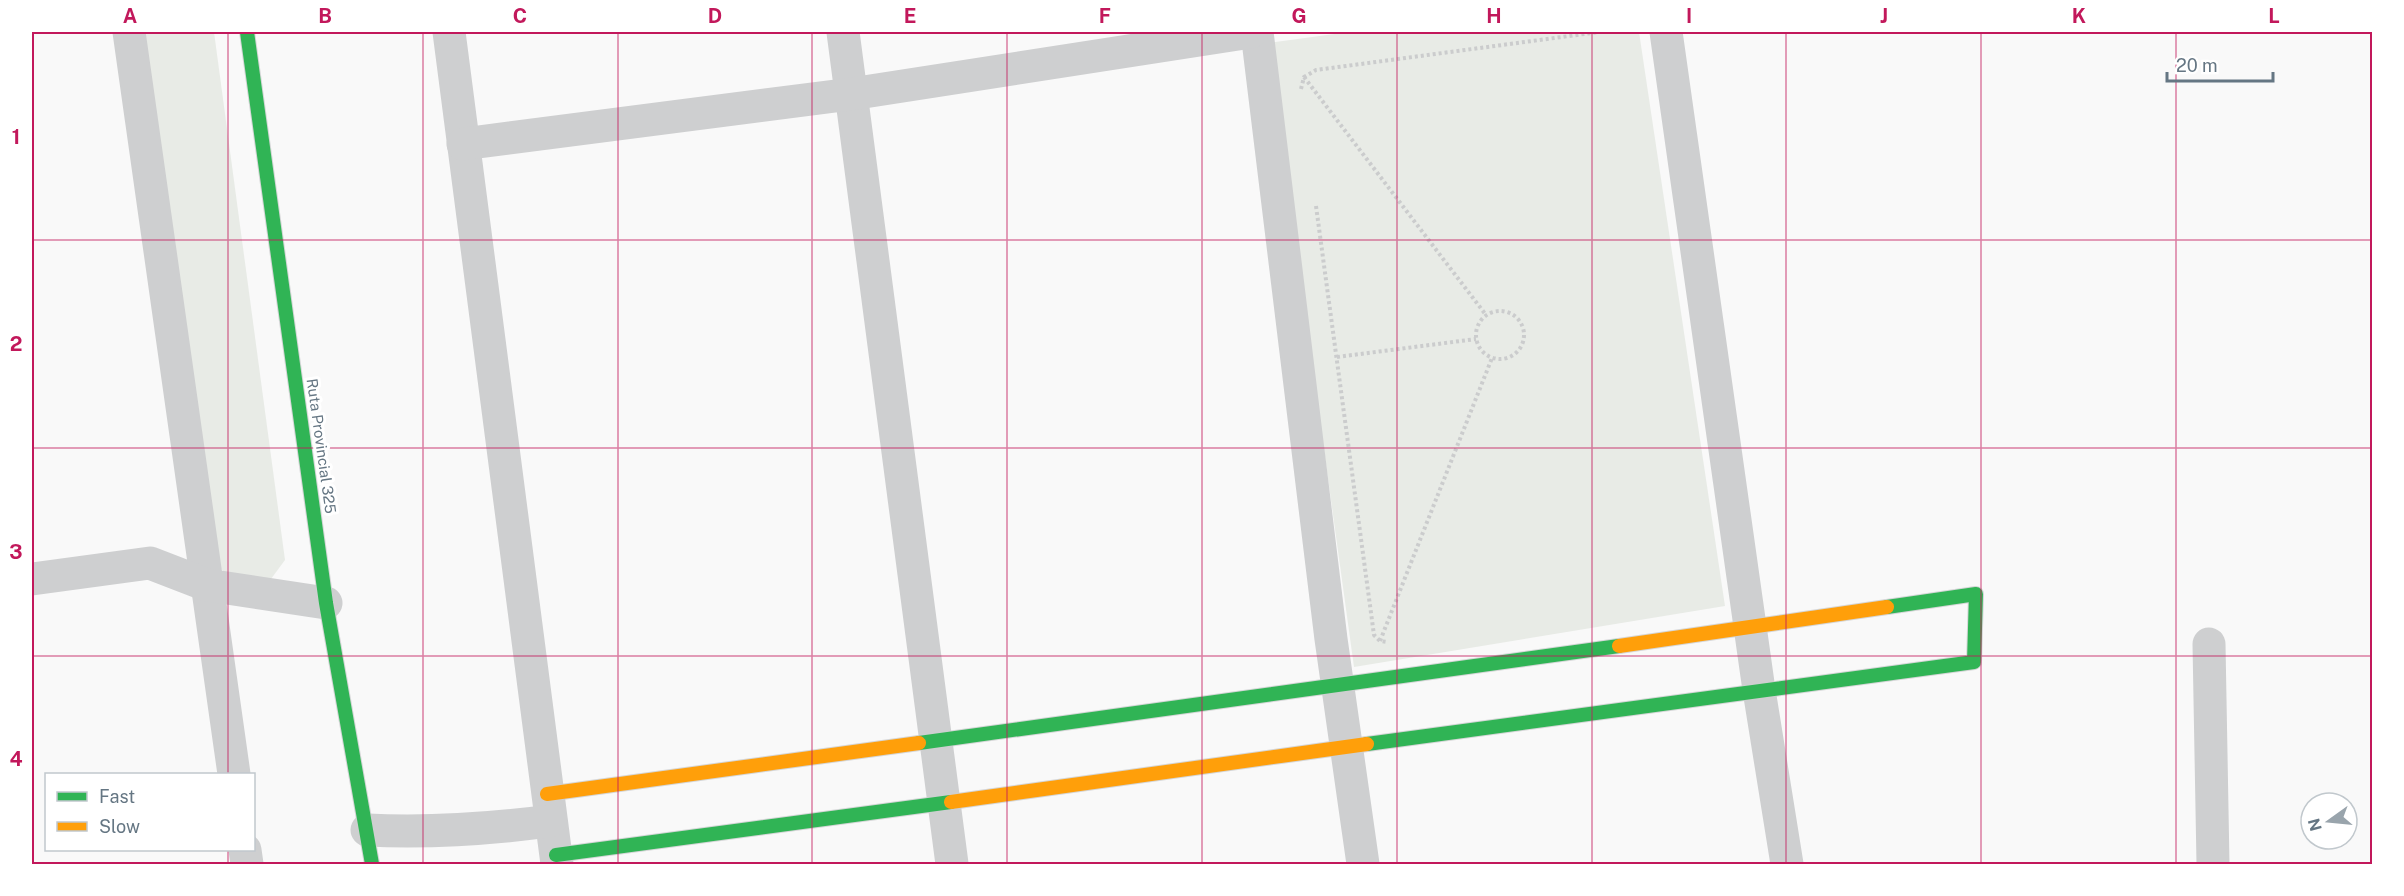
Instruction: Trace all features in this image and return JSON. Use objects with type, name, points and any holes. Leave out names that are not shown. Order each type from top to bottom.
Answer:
[{"type":"street","points":[[129,32],[234,773]]},
{"type":"street","name":"Ruta Provincial 325","points":[[247,32],[326,603],[372,864]]},
{"type":"street","points":[[367,830],[419,832],[484,830],[549,808],[934,740],[1338,686],[1976,594],[1974,662],[1759,690],[556,860],[549,808],[463,144],[449,32]]},
{"type":"street","points":[[843,32],[952,864]]},
{"type":"street","points":[[463,144],[851,94],[1251,32]]},
{"type":"street","points":[[1257,32],[1338,686],[1363,864]]},
{"type":"street","points":[[1666,32],[1759,690],[1788,864]]},
{"type":"street","points":[[32,579],[150,563],[207,585],[326,603]]},
{"type":"street","points":[[2209,644],[2212,864]]},
{"type":"path","points":[[1300,91],[1304,77],[1316,70],[1599,32]]},
{"type":"path","points":[[1304,77],[1486,315]]},
{"type":"path","points":[[1315,195],[1374,634],[1380,641],[1391,643]]},
{"type":"path","points":[[1493,311],[1510,313],[1517,317],[1524,332],[1524,340],[1515,354],[1508,358],[1492,358],[1481,350],[1476,339],[1478,325],[1486,315],[1493,311]]},
{"type":"path","points":[[1336,357],[1476,339]]},
{"type":"path","points":[[1380,641],[1492,358]]},
{"type":"shaded area","points":[[144,32],[214,32],[285,560],[268,583],[237,582],[216,565]]},
{"type":"shaded area","points":[[1349,32],[1639,32],[1725,606],[1354,667],[1268,43]]},
{"type":"traffic: fast","points":[[247,32],[326,603],[372,864]]},
{"type":"traffic: fast","points":[[1367,744],[1974,662],[1976,594],[1887,607]]},
{"type":"traffic: fast","points":[[919,743],[1619,646]]},
{"type":"traffic: fast","points":[[556,855],[951,802]]},
{"type":"traffic: slow","points":[[1619,646],[1887,607]]},
{"type":"traffic: slow","points":[[547,794],[919,743]]},
{"type":"traffic: slow","points":[[951,802],[1367,744]]}]
